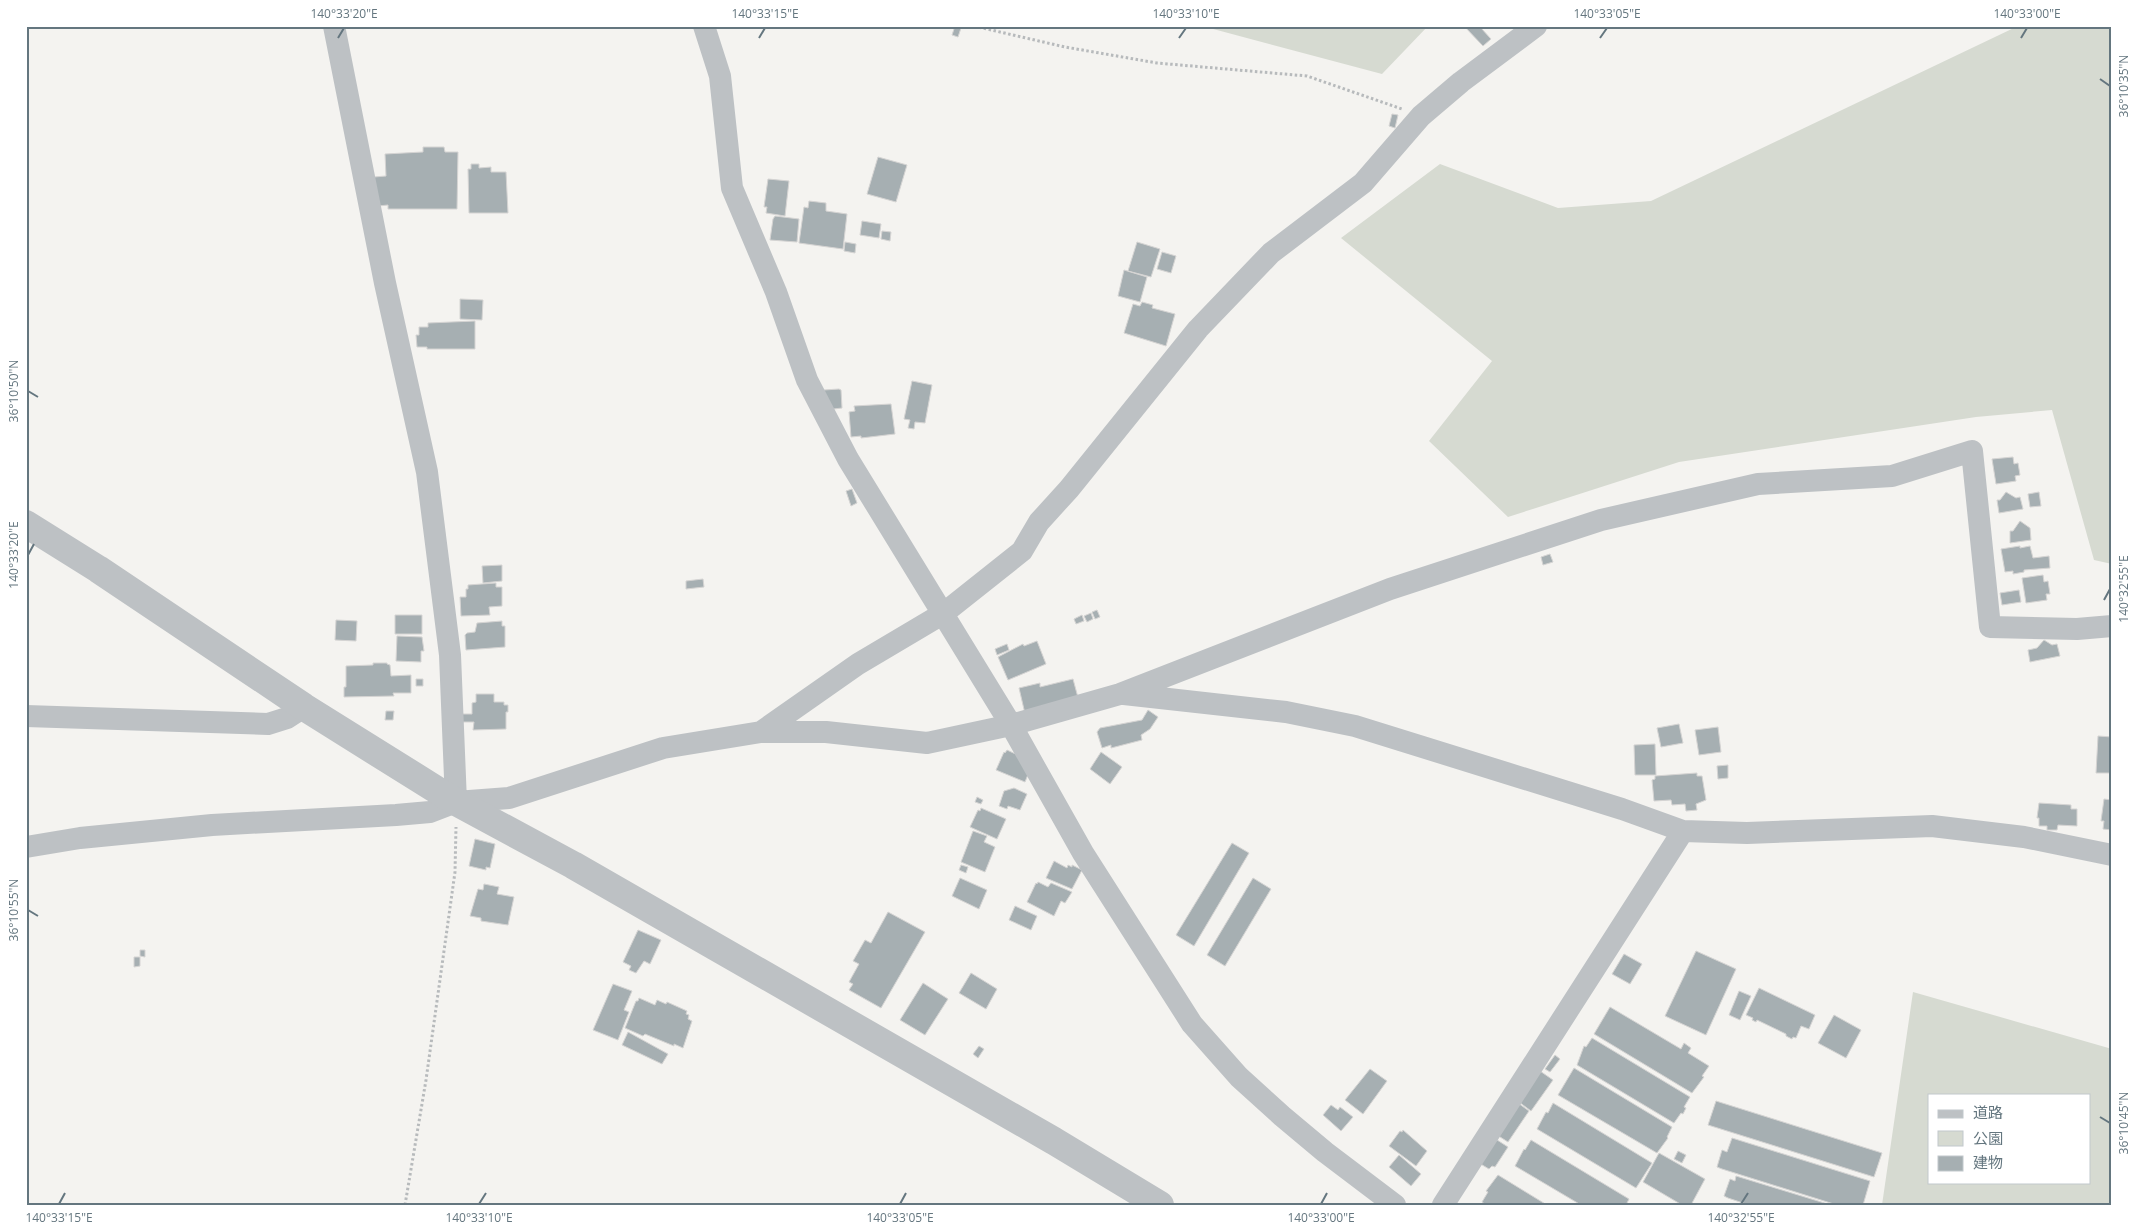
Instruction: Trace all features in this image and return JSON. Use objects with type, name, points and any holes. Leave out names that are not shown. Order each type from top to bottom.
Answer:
[{"type":"street","points":[[334,26],[385,284],[427,472],[450,655],[456,802]]},
{"type":"street","points":[[704,26],[720,76],[732,188],[776,292],[807,380],[848,459],[1011,725],[1083,854],[1192,1024],[1239,1077],[1282,1116],[1325,1152],[1395,1205]]},
{"type":"street","points":[[761,732],[858,664],[944,613],[1022,551],[1038,522],[1069,489],[1198,329],[1245,279],[1271,253],[1363,183],[1421,116],[1461,82],[1536,26]]},
{"type":"street","points":[[26,847],[80,838],[212,825],[430,812],[456,802],[509,798],[663,748],[761,732],[826,732],[927,743],[1011,725],[1120,694],[1390,589],[1601,520],[1758,484],[1892,476],[1972,451],[1990,626],[2077,629],[2112,626]]},
{"type":"street","points":[[26,524],[98,569],[304,707],[456,802],[582,870],[1054,1141],[1160,1205]]},
{"type":"street","points":[[1120,694],[1286,712],[1355,726],[1683,831],[1747,833],[1932,826],[2024,837],[2112,855]]},
{"type":"street","points":[[26,716],[268,724],[287,718],[304,707]]},
{"type":"street","points":[[1443,1205],[1683,831]]},
{"type":"path","points":[[974,26],[1065,47],[1157,63],[1307,76],[1421,116]]},
{"type":"path","points":[[405,1205],[426,1080],[455,872],[456,802]]},
{"type":"green space","points":[[1202,26],[1428,26],[1382,74]]},
{"type":"green space","points":[[2018,26],[2112,26],[2112,564],[2094,560],[2052,410],[1976,417],[1679,462],[1508,517],[1429,441],[1492,361],[1341,238],[1440,164],[1558,208],[1651,201]]},
{"type":"green space","points":[[1913,992],[2112,1049],[2112,1205],[1882,1205]]},
{"type":"building","points":[[955,26],[961,28],[958,37],[952,35]]},
{"type":"building","points":[[1464,26],[1483,26],[1481,28],[1491,39],[1483,46]]},
{"type":"building","points":[[1392,114],[1398,115],[1395,128],[1389,126]]},
{"type":"building","points":[[423,147],[444,147],[445,152],[458,152],[457,209],[388,209],[388,205],[378,206],[374,177],[386,176],[385,154],[423,152]]},
{"type":"building","points":[[878,157],[907,165],[896,202],[867,194]]},
{"type":"building","points":[[471,164],[479,164],[479,168],[491,167],[491,172],[506,172],[508,213],[469,213],[468,169],[471,169]]},
{"type":"building","points":[[768,179],[789,181],[785,216],[766,213],[767,207],[764,207]]},
{"type":"building","points":[[809,201],[826,203],[826,211],[847,214],[843,249],[799,243],[804,207],[808,208]]},
{"type":"building","points":[[775,216],[799,219],[797,242],[770,240]]},
{"type":"building","points":[[862,221],[881,224],[879,238],[860,235]]},
{"type":"building","points":[[882,231],[891,232],[890,241],[881,239]]},
{"type":"building","points":[[845,242],[856,244],[855,253],[844,251]]},
{"type":"building","points":[[1137,242],[1160,249],[1151,277],[1128,271]]},
{"type":"building","points":[[1162,252],[1176,256],[1171,273],[1157,269]]},
{"type":"building","points":[[1124,270],[1147,277],[1140,302],[1118,296]]},
{"type":"building","points":[[460,299],[483,300],[482,320],[460,319]]},
{"type":"building","points":[[1142,302],[1153,305],[1152,308],[1175,314],[1166,346],[1124,333],[1133,304],[1140,306]]},
{"type":"building","points":[[475,321],[475,349],[427,349],[427,347],[417,347],[416,335],[419,335],[419,327],[428,327],[428,323]]},
{"type":"building","points":[[912,381],[932,385],[925,423],[915,422],[914,429],[908,428],[910,420],[904,419]]},
{"type":"building","points":[[824,390],[841,390],[842,408],[825,410]]},
{"type":"building","points":[[891,404],[895,434],[861,438],[861,436],[851,437],[849,412],[855,411],[854,406]]},
{"type":"building","points":[[2013,457],[2014,464],[2018,463],[2020,475],[2015,476],[2016,481],[1996,484],[1992,459]]},
{"type":"building","points":[[852,489],[857,503],[851,506],[846,491]]},
{"type":"building","points":[[2006,492],[2016,498],[2020,497],[2023,509],[1999,513],[1997,500],[2000,500]]},
{"type":"building","points":[[2039,492],[2041,506],[2030,507],[2028,494]]},
{"type":"building","points":[[2020,521],[2030,528],[2031,540],[2010,543],[2010,531],[2013,531]]},
{"type":"building","points":[[2020,546],[2020,548],[2030,546],[2033,558],[2049,556],[2050,568],[2024,570],[2024,572],[2013,574],[2013,571],[2005,572],[2001,549]]},
{"type":"building","points":[[1550,554],[1553,562],[1543,565],[1541,557]]},
{"type":"building","points":[[502,565],[502,581],[483,583],[482,566]]},
{"type":"building","points":[[2043,575],[2044,582],[2048,581],[2050,594],[2046,594],[2047,600],[2026,603],[2022,578]]},
{"type":"building","points":[[703,579],[704,587],[686,589],[686,581]]},
{"type":"building","points":[[496,583],[496,587],[502,587],[502,606],[489,607],[490,615],[461,616],[460,597],[466,597],[468,585]]},
{"type":"building","points":[[2019,590],[2021,602],[2002,605],[2000,593]]},
{"type":"building","points":[[1097,610],[1100,617],[1095,619],[1092,612]]},
{"type":"building","points":[[1091,613],[1093,619],[1087,622],[1084,616]]},
{"type":"building","points":[[395,615],[422,615],[422,634],[395,634]]},
{"type":"building","points":[[1082,615],[1084,621],[1076,624],[1074,619]]},
{"type":"building","points":[[336,620],[357,621],[356,641],[335,640]]},
{"type":"building","points":[[502,621],[502,626],[505,626],[505,647],[466,650],[465,635],[475,632],[477,623]]},
{"type":"building","points":[[397,636],[422,637],[424,651],[421,651],[421,662],[396,661]]},
{"type":"building","points":[[2044,640],[2052,645],[2057,644],[2060,656],[2030,662],[2028,650],[2037,648]]},
{"type":"building","points":[[1037,641],[1046,664],[1008,680],[998,657],[1023,644],[1024,646]]},
{"type":"building","points":[[1007,644],[1009,650],[997,655],[995,649]]},
{"type":"building","points":[[373,663],[387,663],[390,665],[391,676],[411,675],[411,693],[393,693],[394,696],[344,697],[346,666],[373,665]]},
{"type":"building","points":[[416,679],[423,679],[423,686],[416,686]]},
{"type":"building","points":[[1073,679],[1080,705],[1026,718],[1019,688],[1040,683],[1040,687]]},
{"type":"building","points":[[476,694],[494,694],[494,702],[504,702],[504,705],[508,705],[506,729],[473,730],[474,722],[459,722],[458,714],[472,714],[472,703],[476,702]]},
{"type":"building","points":[[1148,710],[1158,717],[1150,729],[1141,735],[1142,740],[1111,748],[1111,745],[1102,748],[1097,732],[1100,728],[1142,720]]},
{"type":"building","points":[[386,711],[394,711],[393,720],[385,720]]},
{"type":"building","points":[[1679,724],[1683,743],[1661,747],[1657,728]]},
{"type":"building","points":[[1718,727],[1721,752],[1699,755],[1695,730]]},
{"type":"building","points":[[2098,736],[2112,737],[2112,773],[2096,773]]},
{"type":"building","points":[[1655,744],[1656,775],[1635,775],[1634,745]]},
{"type":"building","points":[[1007,750],[1022,757],[1031,767],[1025,782],[996,770],[1004,752]]},
{"type":"building","points":[[1101,752],[1122,767],[1110,784],[1090,769]]},
{"type":"building","points":[[1728,765],[1728,778],[1718,779],[1717,766]]},
{"type":"building","points":[[1697,773],[1697,776],[1702,776],[1706,800],[1696,804],[1697,810],[1686,811],[1685,804],[1672,805],[1671,800],[1654,801],[1652,780],[1655,779],[1655,776]]},
{"type":"building","points":[[1014,788],[1027,794],[1020,810],[1008,806],[1007,809],[999,806],[1004,791]]},
{"type":"building","points":[[977,797],[983,800],[981,804],[975,802]]},
{"type":"building","points":[[2104,799],[2112,800],[2112,830],[2103,829],[2104,821],[2101,821]]},
{"type":"building","points":[[2039,803],[2071,805],[2071,809],[2077,809],[2077,826],[2058,825],[2057,830],[2047,830],[2047,826],[2039,826],[2039,818],[2037,818]]},
{"type":"building","points":[[981,808],[1006,819],[997,839],[970,827],[978,810],[980,811]]},
{"type":"building","points":[[973,831],[987,836],[984,842],[995,847],[985,872],[961,862]]},
{"type":"building","points":[[475,839],[495,844],[490,868],[486,867],[486,870],[469,866]]},
{"type":"building","points":[[1232,843],[1249,853],[1194,946],[1176,935]]},
{"type":"building","points":[[1054,861],[1067,868],[1068,865],[1072,867],[1072,865],[1082,870],[1072,889],[1046,878]]},
{"type":"building","points":[[961,865],[968,867],[966,873],[959,870]]},
{"type":"building","points":[[960,878],[987,890],[979,909],[952,896]]},
{"type":"building","points":[[1253,878],[1271,889],[1225,966],[1207,955]]},
{"type":"building","points":[[1038,882],[1048,887],[1051,883],[1072,892],[1065,903],[1061,901],[1054,916],[1027,902]]},
{"type":"building","points":[[484,884],[499,887],[497,894],[514,897],[508,925],[481,921],[481,918],[470,916],[478,889],[483,890]]},
{"type":"building","points":[[1015,906],[1037,916],[1031,930],[1009,920]]},
{"type":"building","points":[[888,912],[925,932],[881,1008],[849,990],[853,984],[849,982],[859,964],[853,961],[865,940],[871,943]]},
{"type":"building","points":[[638,930],[661,940],[650,964],[644,961],[636,973],[629,970],[631,966],[623,962]]},
{"type":"building","points":[[140,950],[145,950],[145,957],[140,956]]},
{"type":"building","points":[[1696,951],[1736,969],[1706,1035],[1665,1016]]},
{"type":"building","points":[[1624,954],[1642,964],[1630,984],[1612,974]]},
{"type":"building","points":[[134,957],[140,957],[140,966],[134,967]]},
{"type":"building","points":[[971,973],[997,989],[986,1009],[959,993]]},
{"type":"building","points":[[923,983],[948,999],[925,1035],[900,1020]]},
{"type":"building","points":[[613,984],[632,991],[624,1010],[629,1012],[618,1040],[593,1030]]},
{"type":"building","points":[[1759,988],[1815,1015],[1809,1029],[1801,1026],[1796,1038],[1793,1037],[1792,1039],[1786,1036],[1786,1034],[1757,1020],[1756,1022],[1752,1020],[1753,1018],[1746,1015]]},
{"type":"building","points":[[1739,991],[1751,996],[1740,1020],[1729,1015]]},
{"type":"building","points":[[639,998],[655,1005],[657,1000],[666,1004],[667,1002],[687,1011],[688,1019],[692,1021],[683,1048],[645,1034],[643,1036],[625,1028]]},
{"type":"building","points":[[1610,1007],[1681,1049],[1684,1043],[1691,1048],[1688,1053],[1709,1066],[1702,1076],[1704,1077],[1692,1093],[1594,1034]]},
{"type":"building","points":[[1834,1015],[1861,1030],[1846,1058],[1818,1043]]},
{"type":"building","points":[[628,1032],[668,1054],[662,1064],[622,1045]]},
{"type":"building","points":[[1592,1038],[1690,1097],[1684,1107],[1686,1108],[1683,1114],[1681,1113],[1674,1123],[1577,1065],[1584,1046],[1586,1047]]},
{"type":"building","points":[[979,1046],[984,1049],[978,1058],[973,1054]]},
{"type":"building","points":[[1555,1055],[1560,1059],[1550,1072],[1545,1069]]},
{"type":"building","points":[[1574,1068],[1672,1127],[1668,1138],[1657,1153],[1558,1095]]},
{"type":"building","points":[[1370,1069],[1387,1081],[1363,1114],[1345,1100]]},
{"type":"building","points":[[1540,1071],[1553,1080],[1531,1111],[1519,1102]]},
{"type":"building","points":[[1716,1101],[1882,1153],[1874,1177],[1708,1125]]},
{"type":"building","points":[[1518,1103],[1529,1111],[1508,1142],[1497,1135]]},
{"type":"building","points":[[1553,1103],[1652,1163],[1636,1188],[1537,1129]]},
{"type":"building","points":[[1331,1105],[1338,1110],[1340,1107],[1353,1117],[1341,1131],[1323,1115]]},
{"type":"building","points":[[1403,1130],[1427,1151],[1416,1166],[1389,1146],[1400,1131],[1402,1132]]},
{"type":"building","points":[[1494,1138],[1508,1147],[1495,1167],[1492,1166],[1489,1169],[1479,1163]]},
{"type":"building","points":[[1732,1138],[1870,1181],[1863,1205],[1837,1205],[1717,1167],[1722,1150],[1727,1152]]},
{"type":"building","points":[[1531,1140],[1629,1199],[1626,1205],[1581,1205],[1515,1166]]},
{"type":"building","points":[[1678,1151],[1686,1155],[1682,1163],[1674,1159]]},
{"type":"building","points":[[1659,1153],[1705,1179],[1691,1205],[1682,1205],[1643,1182]]},
{"type":"building","points":[[1399,1155],[1421,1174],[1411,1186],[1389,1167]]},
{"type":"building","points":[[1498,1175],[1547,1205],[1486,1205],[1482,1202],[1488,1192],[1486,1191]]},
{"type":"building","points":[[1736,1176],[1831,1205],[1749,1205],[1724,1196],[1730,1179],[1735,1181]]}]
